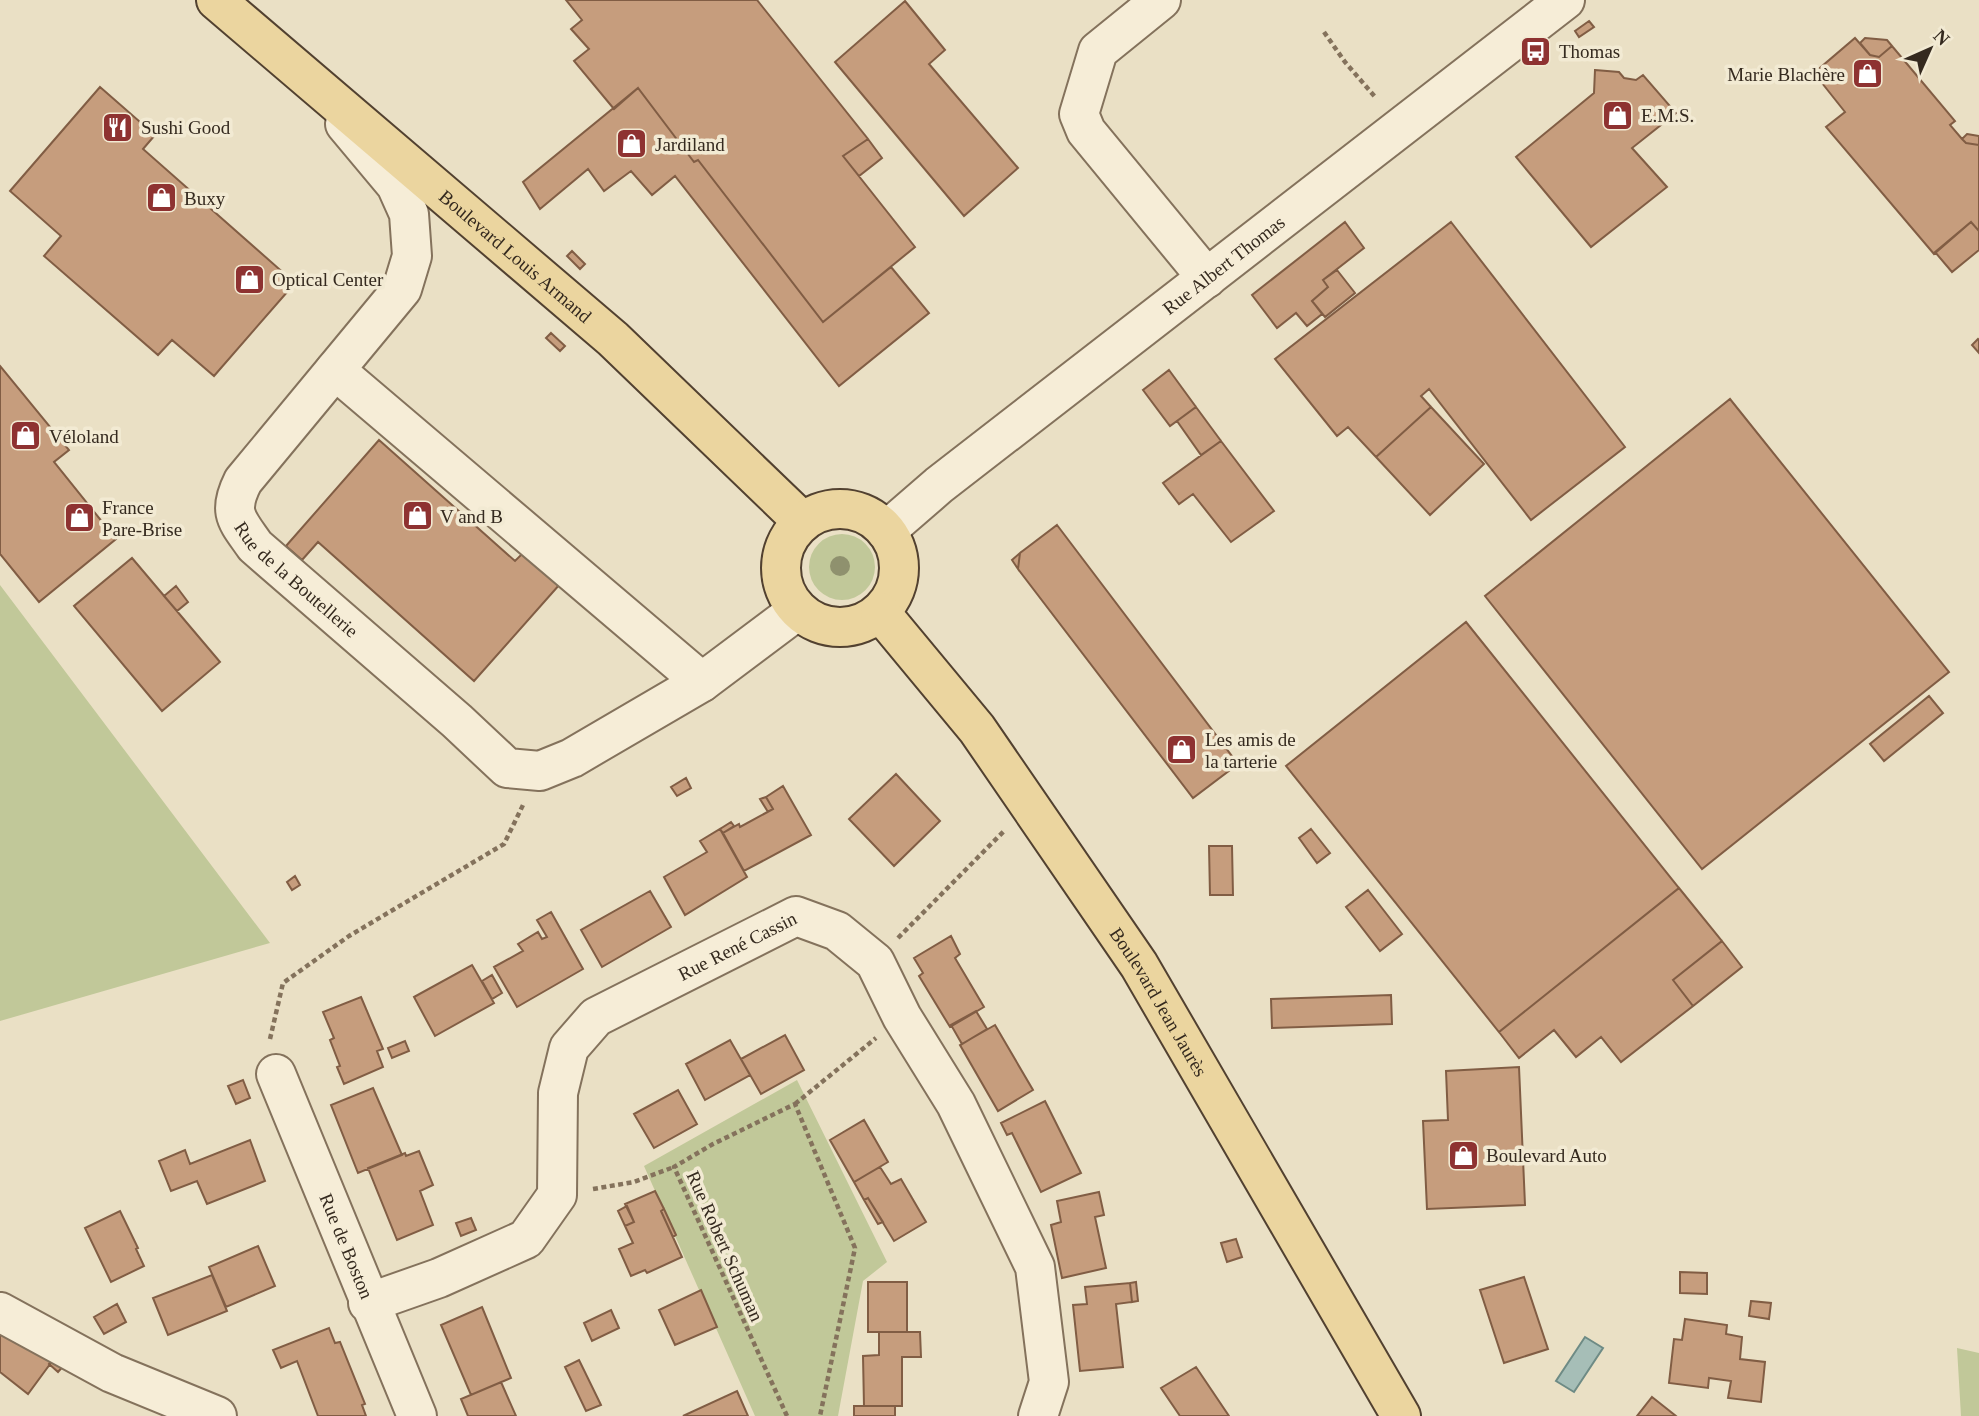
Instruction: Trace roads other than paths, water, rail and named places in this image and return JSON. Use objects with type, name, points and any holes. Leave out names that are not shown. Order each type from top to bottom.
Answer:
[{"type":"main road","name":"Boulevard Louis Armand","points":[[216,0],[613,339],[803,522]]},
{"type":"main road","points":[[836,509],[855,511],[872,519],[886,531],[895,546],[898,581],[891,598],[880,612],[865,622],[848,627],[830,627],[813,621],[798,610],[786,594],[781,575],[782,555],[789,537],[803,522],[818,513],[836,509]]},
{"type":"main road","name":"Boulevard Jean Jaurès","points":[[880,612],[977,729],[1139,965],[1401,1416]]},
{"type":"street","points":[[1161,0],[1098,51],[1079,114],[1086,131],[1207,278]]},
{"type":"street","name":"Rue Albert Thomas","points":[[886,531],[939,485],[1565,0]]},
{"type":"street","name":"Rue de la Boutellerie","points":[[307,79],[396,185],[409,214],[412,256],[402,289],[243,481],[235,497],[235,517],[255,546],[507,768],[540,771],[572,758],[702,682],[798,610]]},
{"type":"street","points":[[335,370],[702,682]]},
{"type":"street","name":"Rue René Cassin","points":[[368,1303],[439,1279],[526,1238],[557,1195],[558,1093],[569,1048],[596,1017],[796,916],[837,931],[875,962],[902,1017],[956,1104],[1035,1267],[1049,1382],[1041,1415]]},
{"type":"street","name":"Rue de Boston","points":[[276,1074],[368,1303],[417,1416]]},
{"type":"street","points":[[0,1312],[111,1373],[217,1416]]},
{"type":"water","points":[[1585,1337],[1603,1348],[1574,1392],[1556,1381]]},
{"type":"place","name":"Thomas","points":[[1536,51]]},
{"type":"place","name":"Marie Blachère","points":[[1868,74]]},
{"type":"place","name":"E.M.S.","points":[[1618,115]]},
{"type":"place","name":"Sushi Good","points":[[118,127]]},
{"type":"place","name":"Jardiland","points":[[632,144]]},
{"type":"place","name":"Buxy","points":[[161,198]]},
{"type":"place","name":"Optical Center","points":[[249,279]]},
{"type":"place","name":"Véloland","points":[[26,436]]},
{"type":"place","name":"V and B","points":[[417,516]]},
{"type":"place","name":"France Pare-Brise","points":[[79,518]]},
{"type":"place","name":"Les amis de la tarterie","points":[[1182,750]]},
{"type":"place","name":"Boulevard Auto","points":[[1463,1155]]}]
